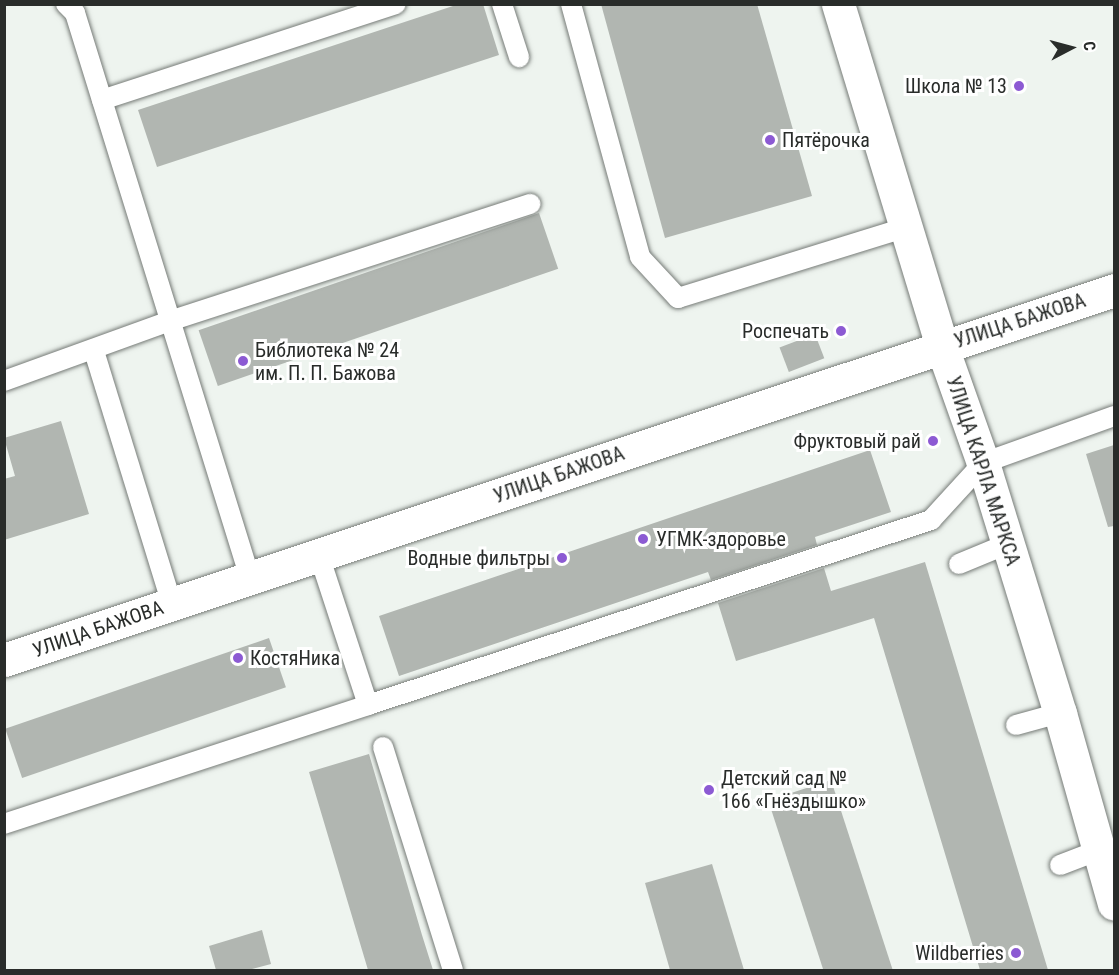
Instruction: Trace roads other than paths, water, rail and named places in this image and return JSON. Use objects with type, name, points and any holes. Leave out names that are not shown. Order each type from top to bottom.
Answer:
[{"type":"street","name":"УЛИЦА КАРЛА МАРКСА","points":[[838,4],[942,347],[983,463],[1060,713],[1114,904]]},
{"type":"street","name":"УЛИЦА БАЖОВА","points":[[4,660],[1114,290]]},
{"type":"lane","points":[[66,4],[75,12],[250,578]]},
{"type":"lane","points":[[102,100],[396,4]]},
{"type":"lane","points":[[502,4],[519,57]]},
{"type":"lane","points":[[571,4],[640,256],[678,298],[907,226]]},
{"type":"lane","points":[[4,381],[94,351],[170,321],[531,204]]},
{"type":"lane","points":[[94,351],[172,604]]},
{"type":"lane","points":[[4,824],[931,520],[983,463],[1114,416]]},
{"type":"lane","points":[[959,564],[1007,544]]},
{"type":"lane","points":[[319,555],[368,705]]},
{"type":"lane","points":[[1016,725],[1060,713]]},
{"type":"lane","points":[[383,747],[453,970]]},
{"type":"lane","points":[[1060,865],[1099,850]]},
{"type":"place","name":"Школа № 13","points":[[1019,86]]},
{"type":"place","name":"Пятёрочка","points":[[770,140]]},
{"type":"place","name":"Роспечать","points":[[841,331]]},
{"type":"place","name":"Библиотека № 24 им. П. П. Бажова","points":[[243,361]]},
{"type":"place","name":"Фруктовый рай","points":[[933,441]]},
{"type":"place","name":"УГМК-здоровье","points":[[643,539]]},
{"type":"place","name":"Водные фильтры","points":[[562,558]]},
{"type":"place","name":"КостяНика","points":[[238,658]]},
{"type":"place","name":"Детский сад № 166 «Гнёздышко»","points":[[709,790]]},
{"type":"place","name":"Wildberries","points":[[1016,953]]}]
